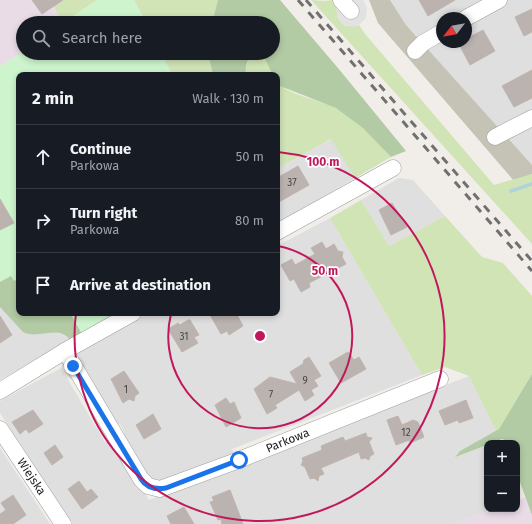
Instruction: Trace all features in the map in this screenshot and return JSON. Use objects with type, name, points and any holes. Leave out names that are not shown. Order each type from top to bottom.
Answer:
[{"type":"street","points":[[472,15],[500,0]]},
{"type":"street","points":[[415,51],[423,43],[436,35]]},
{"type":"street","points":[[495,137],[532,118]]},
{"type":"street","points":[[280,230],[393,168]]},
{"type":"street","points":[[0,391],[65,351],[128,316]]},
{"type":"street","name":"Parkowa","points":[[65,351],[144,483],[160,489],[239,460],[440,379]]},
{"type":"street","name":"Wiejska","points":[[0,429],[63,524]]},
{"type":"shaded area","points":[[0,0],[50,0],[59,16],[16,16],[16,56],[0,66]]},
{"type":"shaded area","points":[[334,0],[363,0],[367,7],[366,18],[358,26],[352,27],[344,25],[337,18],[337,5]]},
{"type":"shaded area","points":[[369,0],[390,0],[406,25],[532,165],[532,174],[514,181],[378,23]]},
{"type":"shaded area","points":[[390,0],[532,0],[532,165],[406,25]]},
{"type":"shaded area","points":[[332,139],[355,178],[280,222],[280,167]]},
{"type":"shaded area","points":[[399,178],[413,180],[445,216],[389,246],[361,200]]},
{"type":"shaded area","points":[[330,218],[422,375],[232,449],[235,455],[161,483],[150,480],[124,438],[124,432],[120,424],[116,424],[74,353],[142,316],[280,316],[280,244]]},
{"type":"shaded area","points":[[0,282],[16,308],[16,316],[28,316],[82,334],[0,380]]},
{"type":"shaded area","points":[[61,368],[105,442],[112,439],[149,500],[469,376],[496,431],[460,451],[455,456],[484,446],[484,512],[486,512],[453,524],[73,524],[0,413],[0,401]]},
{"type":"shaded area","points":[[0,448],[50,524],[0,524]]},
{"type":"shaded area","points":[[526,497],[532,515],[532,524],[453,524],[486,512],[520,512],[520,499]]},
{"type":"green space","points":[[50,0],[97,0],[73,16],[59,16]]},
{"type":"green space","points":[[98,0],[134,0],[142,16],[73,16]]},
{"type":"green space","points":[[134,0],[218,0],[214,16],[142,16]]},
{"type":"green space","points":[[218,0],[280,0],[406,151],[391,157],[363,128],[336,108],[280,86],[280,72],[272,72],[266,60],[280,60],[280,16],[214,16]]},
{"type":"green space","points":[[311,0],[334,0],[338,17],[342,23],[346,26],[359,25],[494,185],[532,174],[532,244]]},
{"type":"green space","points":[[16,56],[16,60],[164,60],[170,72],[16,72],[16,280],[14,281],[11,276],[0,282],[0,66]]},
{"type":"green space","points":[[164,60],[210,60],[212,72],[170,72]]},
{"type":"green space","points":[[210,60],[248,60],[246,72],[212,72]]},
{"type":"green space","points":[[249,60],[266,60],[272,72],[246,72]]},
{"type":"green space","points":[[280,84],[288,90],[330,105],[352,117],[391,157],[355,178],[331,139],[280,167]]},
{"type":"green space","points":[[361,200],[389,246],[445,216],[482,257],[503,263],[532,296],[532,374],[499,429],[496,431],[469,376],[445,367],[422,375],[330,218]]},
{"type":"green space","points":[[16,231],[16,316],[110,316],[70,340],[65,335],[60,333],[29,334],[23,332],[0,307],[0,241]]},
{"type":"green space","points":[[72,316],[114,316],[82,334]]},
{"type":"green space","points":[[532,374],[532,515],[520,482],[520,440],[484,440],[484,446],[455,457],[460,451],[499,429]]},
{"type":"building","points":[[32,0],[63,0],[42,14]]},
{"type":"building","points":[[419,0],[455,0],[428,16]]},
{"type":"building","points":[[532,9],[532,32],[524,36],[515,17]]},
{"type":"building","points":[[483,30],[495,51],[470,65],[461,48],[472,48],[472,36]]},
{"type":"building","points":[[532,70],[532,98],[514,107],[502,86]]},
{"type":"building","points":[[298,166],[309,185],[280,201],[280,176]]},
{"type":"building","points":[[0,199],[14,223],[0,230]]},
{"type":"building","points":[[392,203],[407,227],[391,235],[379,210]]},
{"type":"building","points":[[322,242],[326,249],[334,244],[338,251],[343,252],[342,257],[346,264],[309,283],[310,287],[301,292],[294,279],[290,281],[281,265],[292,259],[295,265],[315,254],[311,248]]},
{"type":"building","points":[[0,316],[12,335],[0,343]]},
{"type":"building","points":[[211,316],[238,316],[243,326],[229,335],[227,331],[221,334]]},
{"type":"building","points":[[190,320],[199,335],[194,337],[198,343],[182,352],[168,329],[178,323],[180,325]]},
{"type":"building","points":[[348,352],[354,360],[359,357],[366,369],[341,383],[329,363]]},
{"type":"building","points":[[309,357],[321,376],[314,380],[318,386],[311,390],[314,395],[305,401],[299,390],[275,405],[277,408],[267,414],[254,389],[270,377],[297,384],[290,372],[303,364],[304,360]]},
{"type":"building","points":[[124,371],[139,393],[135,396],[134,401],[129,399],[123,403],[111,379]]},
{"type":"building","points":[[226,398],[230,404],[234,402],[241,418],[226,427],[215,405]]},
{"type":"building","points":[[466,400],[473,418],[459,423],[458,420],[445,425],[439,411]]},
{"type":"building","points":[[33,410],[43,424],[29,433],[26,429],[20,434],[12,422]]},
{"type":"building","points":[[153,414],[161,429],[144,439],[136,425]]},
{"type":"building","points":[[398,416],[402,425],[413,420],[418,422],[424,437],[410,443],[409,440],[396,445],[387,420]]},
{"type":"building","points":[[366,433],[367,437],[372,438],[369,442],[374,454],[370,456],[369,460],[365,458],[361,459],[359,452],[321,468],[324,474],[319,476],[318,481],[314,478],[310,479],[305,467],[301,465],[303,461],[302,458],[322,450],[321,446],[343,437],[345,441]]},
{"type":"building","points":[[55,445],[63,457],[52,465],[44,453]]},
{"type":"building","points":[[79,481],[87,492],[91,489],[98,497],[82,509],[68,489]]},
{"type":"building","points":[[230,490],[243,524],[222,524],[221,519],[218,520],[210,502],[214,501],[212,497]]},
{"type":"building","points":[[13,495],[26,515],[13,524],[0,524],[0,514],[6,510],[1,503]]},
{"type":"building","points":[[184,507],[194,524],[171,524],[167,516]]},
{"type":"waterway","points":[[511,191],[532,184]]},
{"type":"railway","points":[[298,0],[532,271]]},
{"type":"railway","points":[[306,0],[532,261]]},
{"type":"route","points":[[73,366],[141,479],[148,486],[160,489],[166,488],[239,460]]}]
